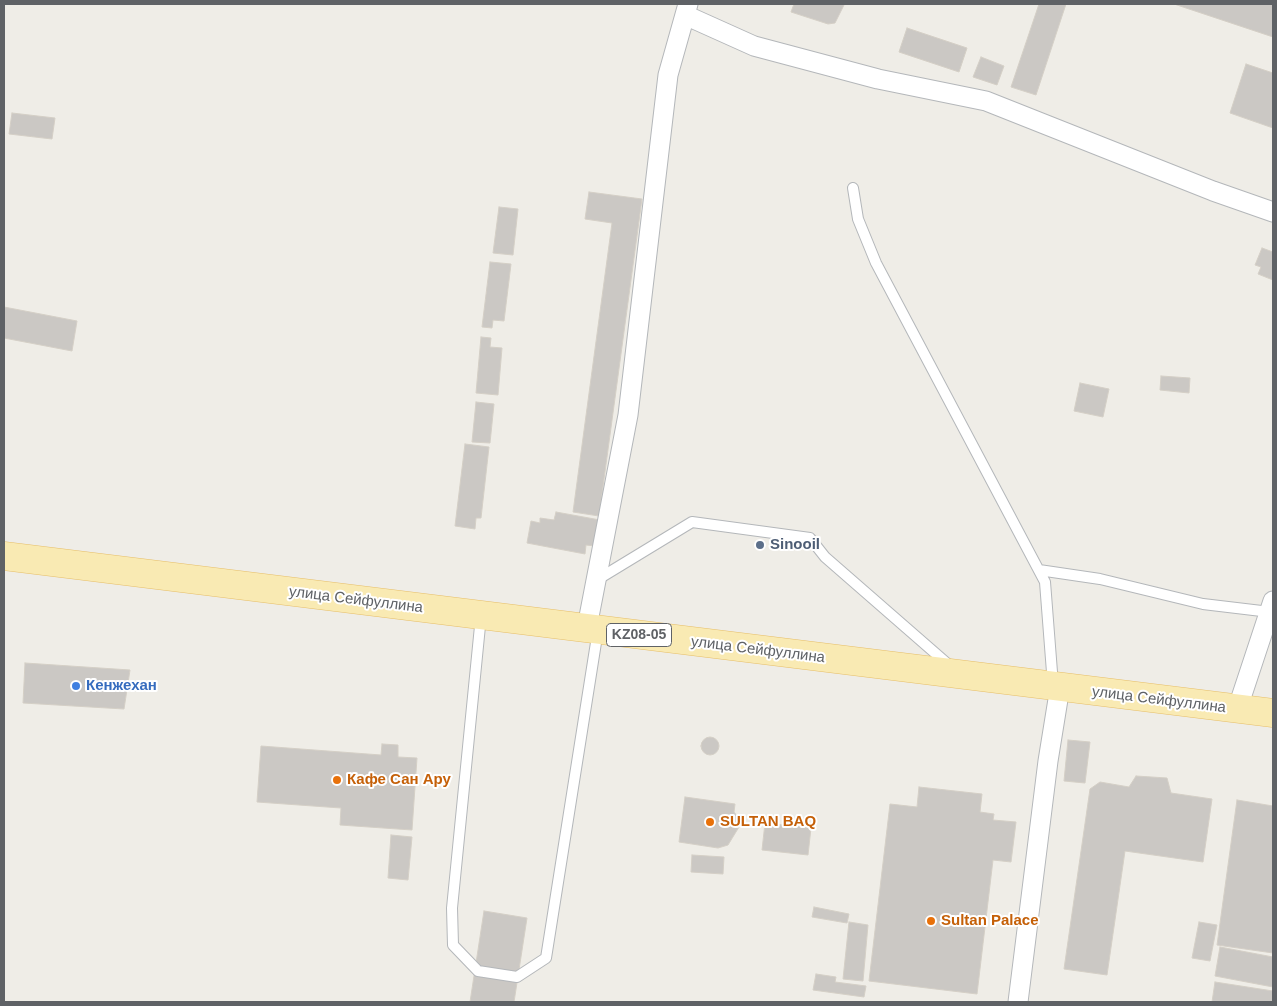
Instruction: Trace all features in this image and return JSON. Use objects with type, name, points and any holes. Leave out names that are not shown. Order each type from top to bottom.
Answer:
[{"type":"main road","name":"улица Сейфуллина","points":[[4,556],[1273,713]]},
{"type":"street","points":[[593,628],[595,581],[628,414],[668,75],[686,9],[754,46],[878,79],[986,101],[1213,191],[1273,212]]},
{"type":"street","points":[[1237,710],[1271,606]]},
{"type":"street","points":[[1018,1002],[1057,687]]},
{"type":"lane","points":[[853,188],[858,220],[876,263],[1046,582],[1057,687]]},
{"type":"lane","points":[[595,581],[692,522],[810,538],[825,557],[960,675]]},
{"type":"lane","points":[[1039,570],[1100,579],[1203,604],[1271,606]]},
{"type":"lane","points":[[482,616],[452,908],[453,945],[478,971],[517,977],[546,958],[593,628]]},
{"type":"building","points":[[794,4],[844,5],[835,23],[828,24],[791,12]]},
{"type":"building","points":[[1039,4],[1066,4],[1036,95],[1011,87]]},
{"type":"building","points":[[1174,4],[1273,4],[1273,37]]},
{"type":"building","points":[[907,28],[967,48],[959,72],[899,52]]},
{"type":"building","points":[[981,57],[1004,66],[997,85],[973,77]]},
{"type":"building","points":[[1246,64],[1273,73],[1273,128],[1230,113]]},
{"type":"building","points":[[12,113],[55,118],[52,139],[9,134]]},
{"type":"building","points":[[589,192],[642,199],[599,516],[573,512],[612,223],[585,219]]},
{"type":"building","points":[[499,207],[518,209],[513,255],[493,253]]},
{"type":"building","points":[[1262,248],[1273,252],[1273,280],[1258,274],[1261,267],[1255,265]]},
{"type":"building","points":[[490,262],[511,264],[504,321],[493,320],[492,328],[482,327]]},
{"type":"building","points":[[4,307],[77,321],[72,351],[4,338]]},
{"type":"building","points":[[481,337],[491,338],[490,347],[502,348],[498,395],[476,393]]},
{"type":"building","points":[[1161,376],[1190,378],[1189,393],[1160,390]]},
{"type":"building","points":[[1080,383],[1109,389],[1103,417],[1074,411]]},
{"type":"building","points":[[476,402],[494,404],[490,443],[472,442]]},
{"type":"building","points":[[465,444],[489,447],[481,518],[476,518],[475,529],[455,526]]},
{"type":"building","points":[[556,512],[600,520],[595,546],[586,545],[585,554],[527,543],[531,521],[540,523],[540,518],[554,520]]},
{"type":"building","name":"Кенжехан","points":[[25,663],[130,670],[124,709],[23,703]]},
{"type":"building","points":[[710,737],[716,740],[719,746],[716,752],[710,755],[704,752],[701,746],[704,740]]},
{"type":"building","points":[[1068,740],[1090,742],[1085,783],[1064,781]]},
{"type":"building","name":"Кафе Сан Ару","points":[[382,744],[398,745],[398,757],[417,758],[412,830],[340,825],[341,808],[257,802],[261,746],[381,755]]},
{"type":"building","points":[[1136,776],[1167,778],[1171,793],[1212,799],[1203,862],[1125,851],[1107,975],[1064,969],[1090,789],[1100,782],[1129,787]]},
{"type":"building","name":"Sultan Palace","points":[[919,787],[982,794],[980,812],[994,814],[993,820],[1016,822],[1011,862],[993,860],[977,994],[869,981],[890,804],[917,807]]},
{"type":"building","name":"SULTAN BAQ","points":[[685,797],[735,804],[734,812],[738,817],[739,827],[728,845],[718,848],[679,842]]},
{"type":"building","points":[[1237,800],[1273,806],[1273,953],[1217,945]]},
{"type":"building","points":[[765,823],[811,828],[808,855],[762,850]]},
{"type":"building","points":[[391,835],[412,837],[408,880],[388,878]]},
{"type":"building","points":[[692,855],[724,857],[723,874],[691,872]]},
{"type":"building","points":[[814,907],[849,914],[847,923],[812,917]]},
{"type":"building","points":[[484,911],[527,918],[514,1002],[470,1002]]},
{"type":"building","points":[[849,922],[868,925],[863,981],[843,979]]},
{"type":"building","points":[[1199,922],[1217,925],[1210,961],[1192,958]]},
{"type":"building","points":[[1220,947],[1273,957],[1273,987],[1215,976]]},
{"type":"building","points":[[816,974],[836,977],[835,982],[866,986],[864,997],[813,990]]},
{"type":"building","points":[[1215,982],[1273,991],[1273,1002],[1212,1002]]},
{"type":"place","name":"Sinooil","points":[[760,545]]},
{"type":"place","name":"Кенжехан","points":[[76,686]]},
{"type":"place","name":"Кафе Сан Ару","points":[[337,780]]},
{"type":"place","name":"SULTAN BAQ","points":[[710,822]]},
{"type":"place","name":"Sultan Palace","points":[[931,921]]}]
